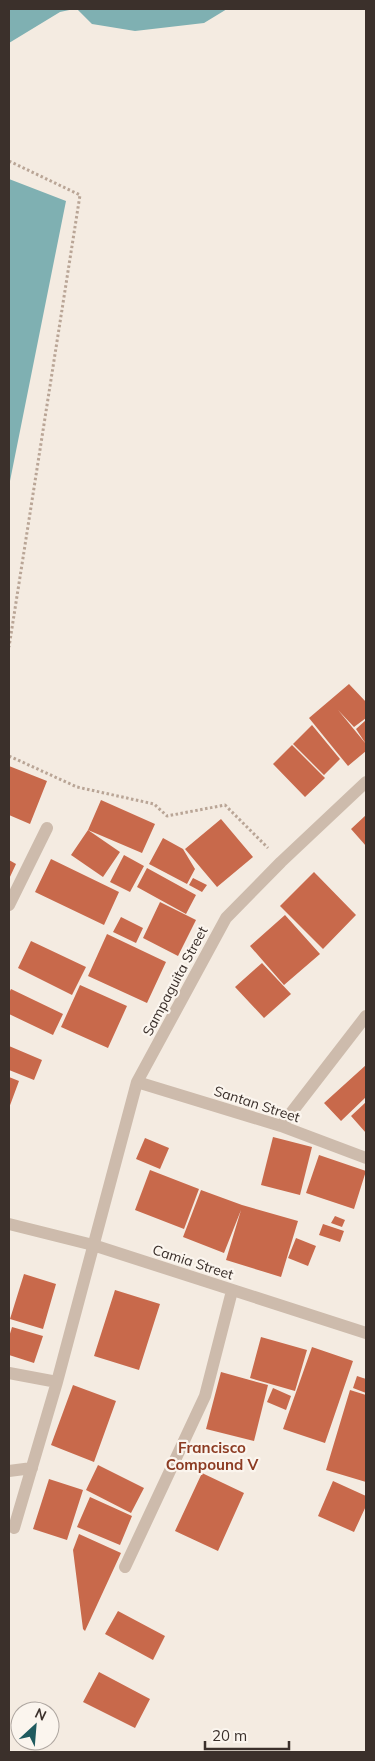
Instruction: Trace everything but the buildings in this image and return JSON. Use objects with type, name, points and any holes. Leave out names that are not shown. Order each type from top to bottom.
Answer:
[{"type":"street","name":"Sampaguita Street","points":[[14,1528],[57,1382],[137,1082],[226,918],[281,862],[366,782]]},
{"type":"street","points":[[9,905],[47,828]]},
{"type":"street","points":[[281,1126],[366,1016]]},
{"type":"street","name":"Santan Street","points":[[137,1082],[281,1126],[366,1158]]},
{"type":"street","name":"Camia Street","points":[[9,1224],[93,1245],[366,1334]]},
{"type":"street","points":[[126,1567],[204,1396],[232,1291]]},
{"type":"street","points":[[9,1373],[57,1382]]},
{"type":"street","points":[[9,1471],[32,1468]]},
{"type":"path","points":[[9,161],[80,195],[9,646]]},
{"type":"path","points":[[9,756],[78,786],[154,804],[167,816],[226,804],[281,862]]},
{"type":"water","points":[[9,9],[74,9],[60,12],[9,43]]},
{"type":"water","points":[[77,9],[227,9],[204,23],[135,31],[92,24]]},
{"type":"water","points":[[9,179],[66,201],[9,486]]},
{"type":"district","name":"Francisco Compound V","points":[[212,1456]]}]
